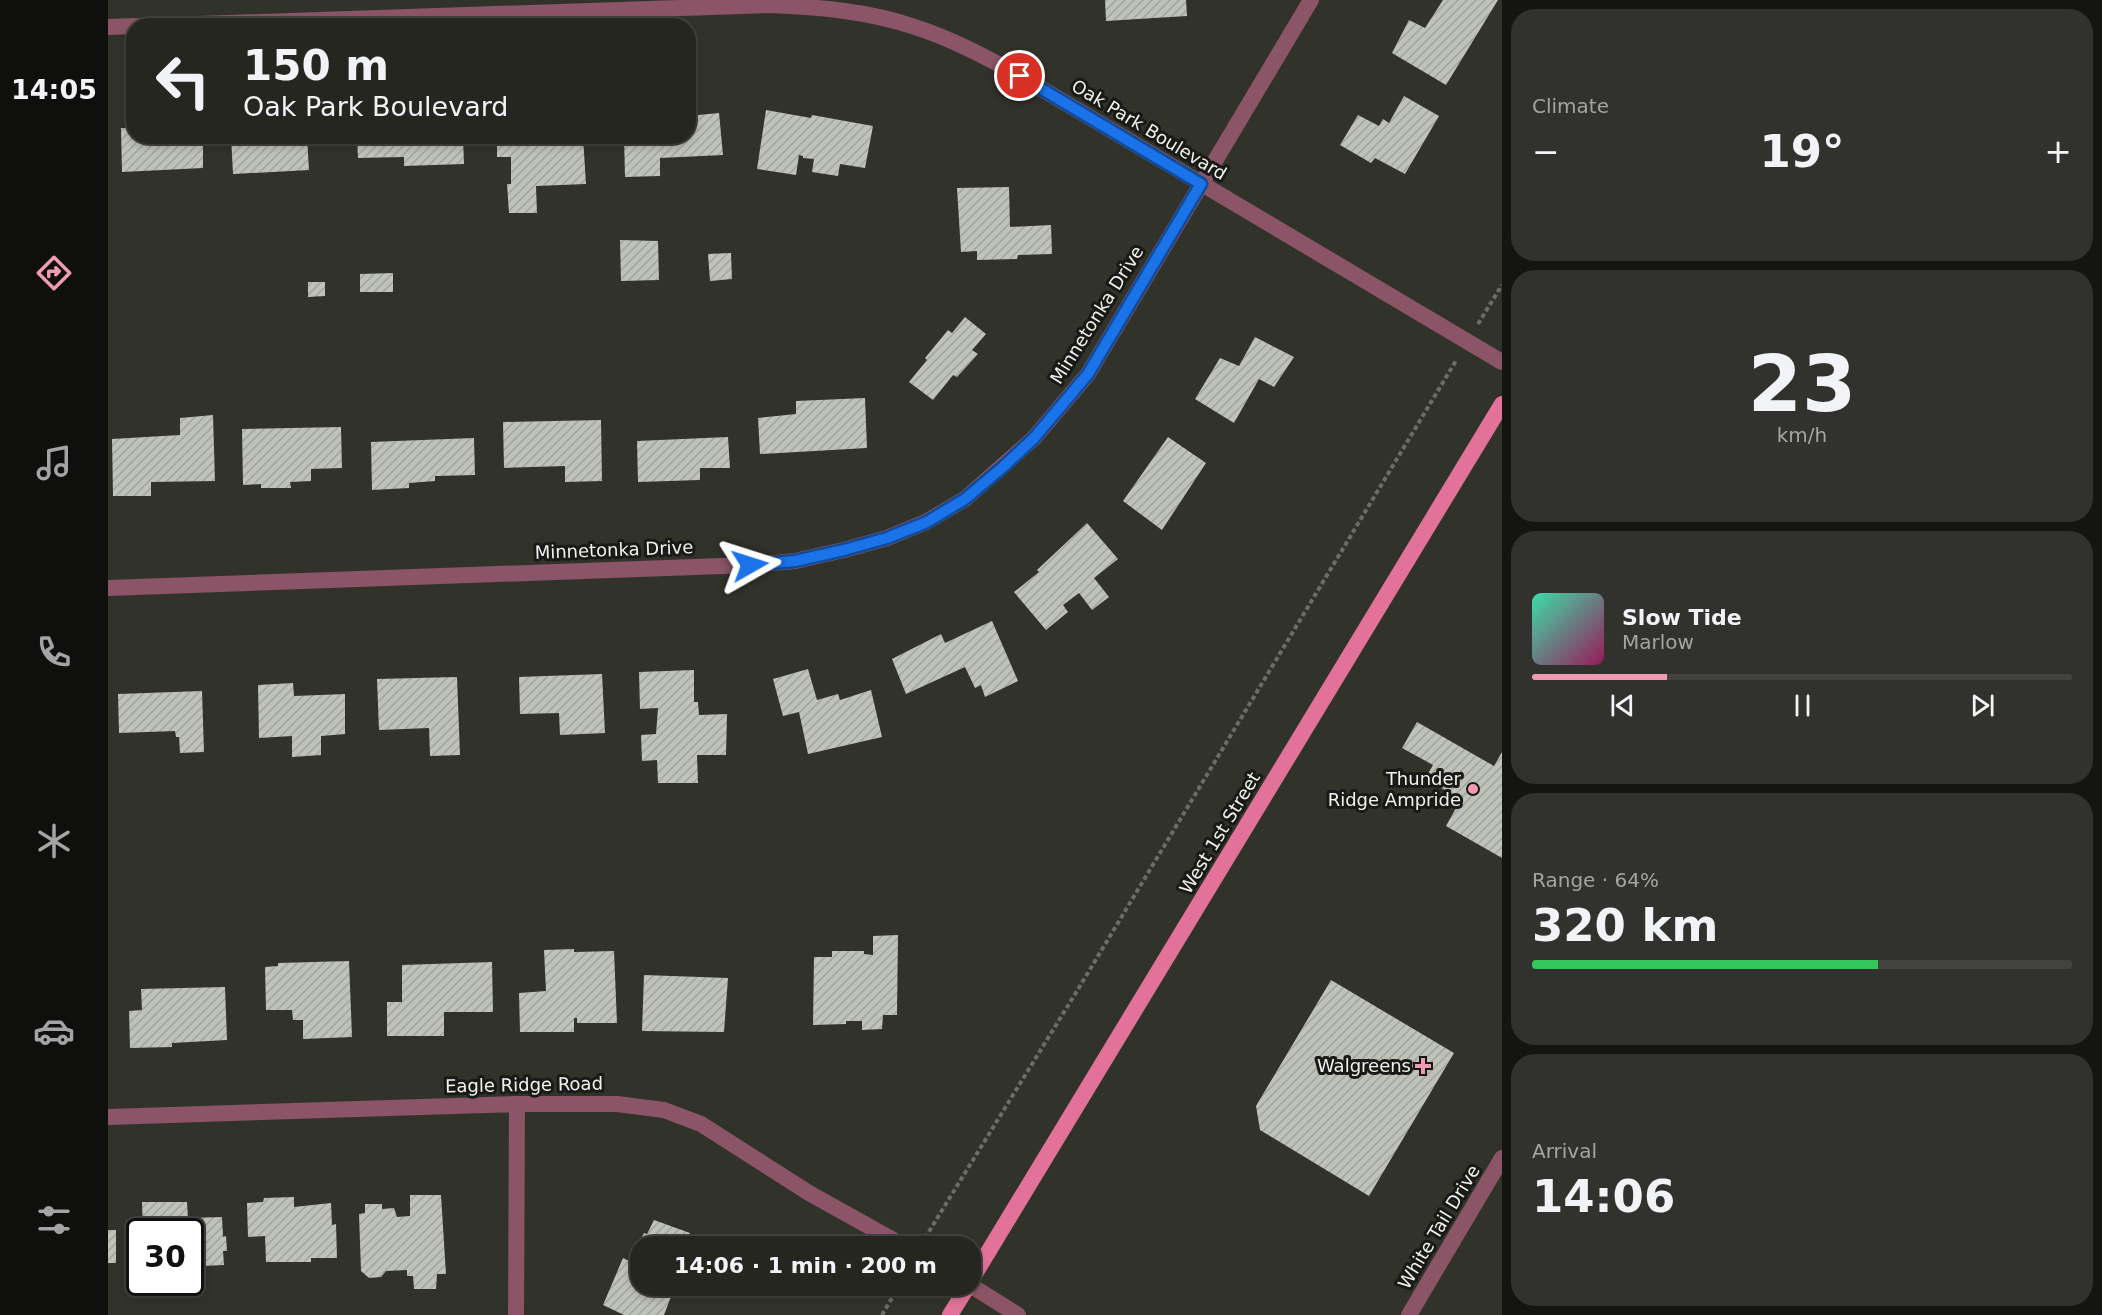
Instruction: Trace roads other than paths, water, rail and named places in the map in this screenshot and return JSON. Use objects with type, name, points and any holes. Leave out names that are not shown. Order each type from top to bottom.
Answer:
[{"type":"main road","name":"West 1st Street","points":[[981,1266],[1502,404]]},
{"type":"main road","name":"West 1st Street","points":[[950,1315],[962,1296]]},
{"type":"street","name":"Minnetonka Drive","points":[[108,588],[750,565],[795,561],[844,550],[887,538],[927,522],[965,499],[1003,467],[1041,429],[1088,374],[1311,0]]},
{"type":"street","name":"Oak Park Boulevard","points":[[370,18],[721,6],[813,6],[914,27],[968,48],[1020,76],[1502,362]]},
{"type":"street","name":"Oak Park Boulevard","points":[[108,27],[126,26]]},
{"type":"street","points":[[516,1315],[518,1104]]},
{"type":"street","name":"Eagle Ridge Road","points":[[108,1117],[518,1104],[617,1104],[664,1110],[701,1124],[809,1193],[886,1236]]},
{"type":"street","name":"White Tail Drive","points":[[1409,1315],[1502,1158]]},
{"type":"street","points":[[981,1291],[1018,1315]]},
{"type":"place","name":"Thunder Ridge Ampride","points":[[1473,789]]},
{"type":"place","name":"Walgreens","points":[[1423,1066]]}]
